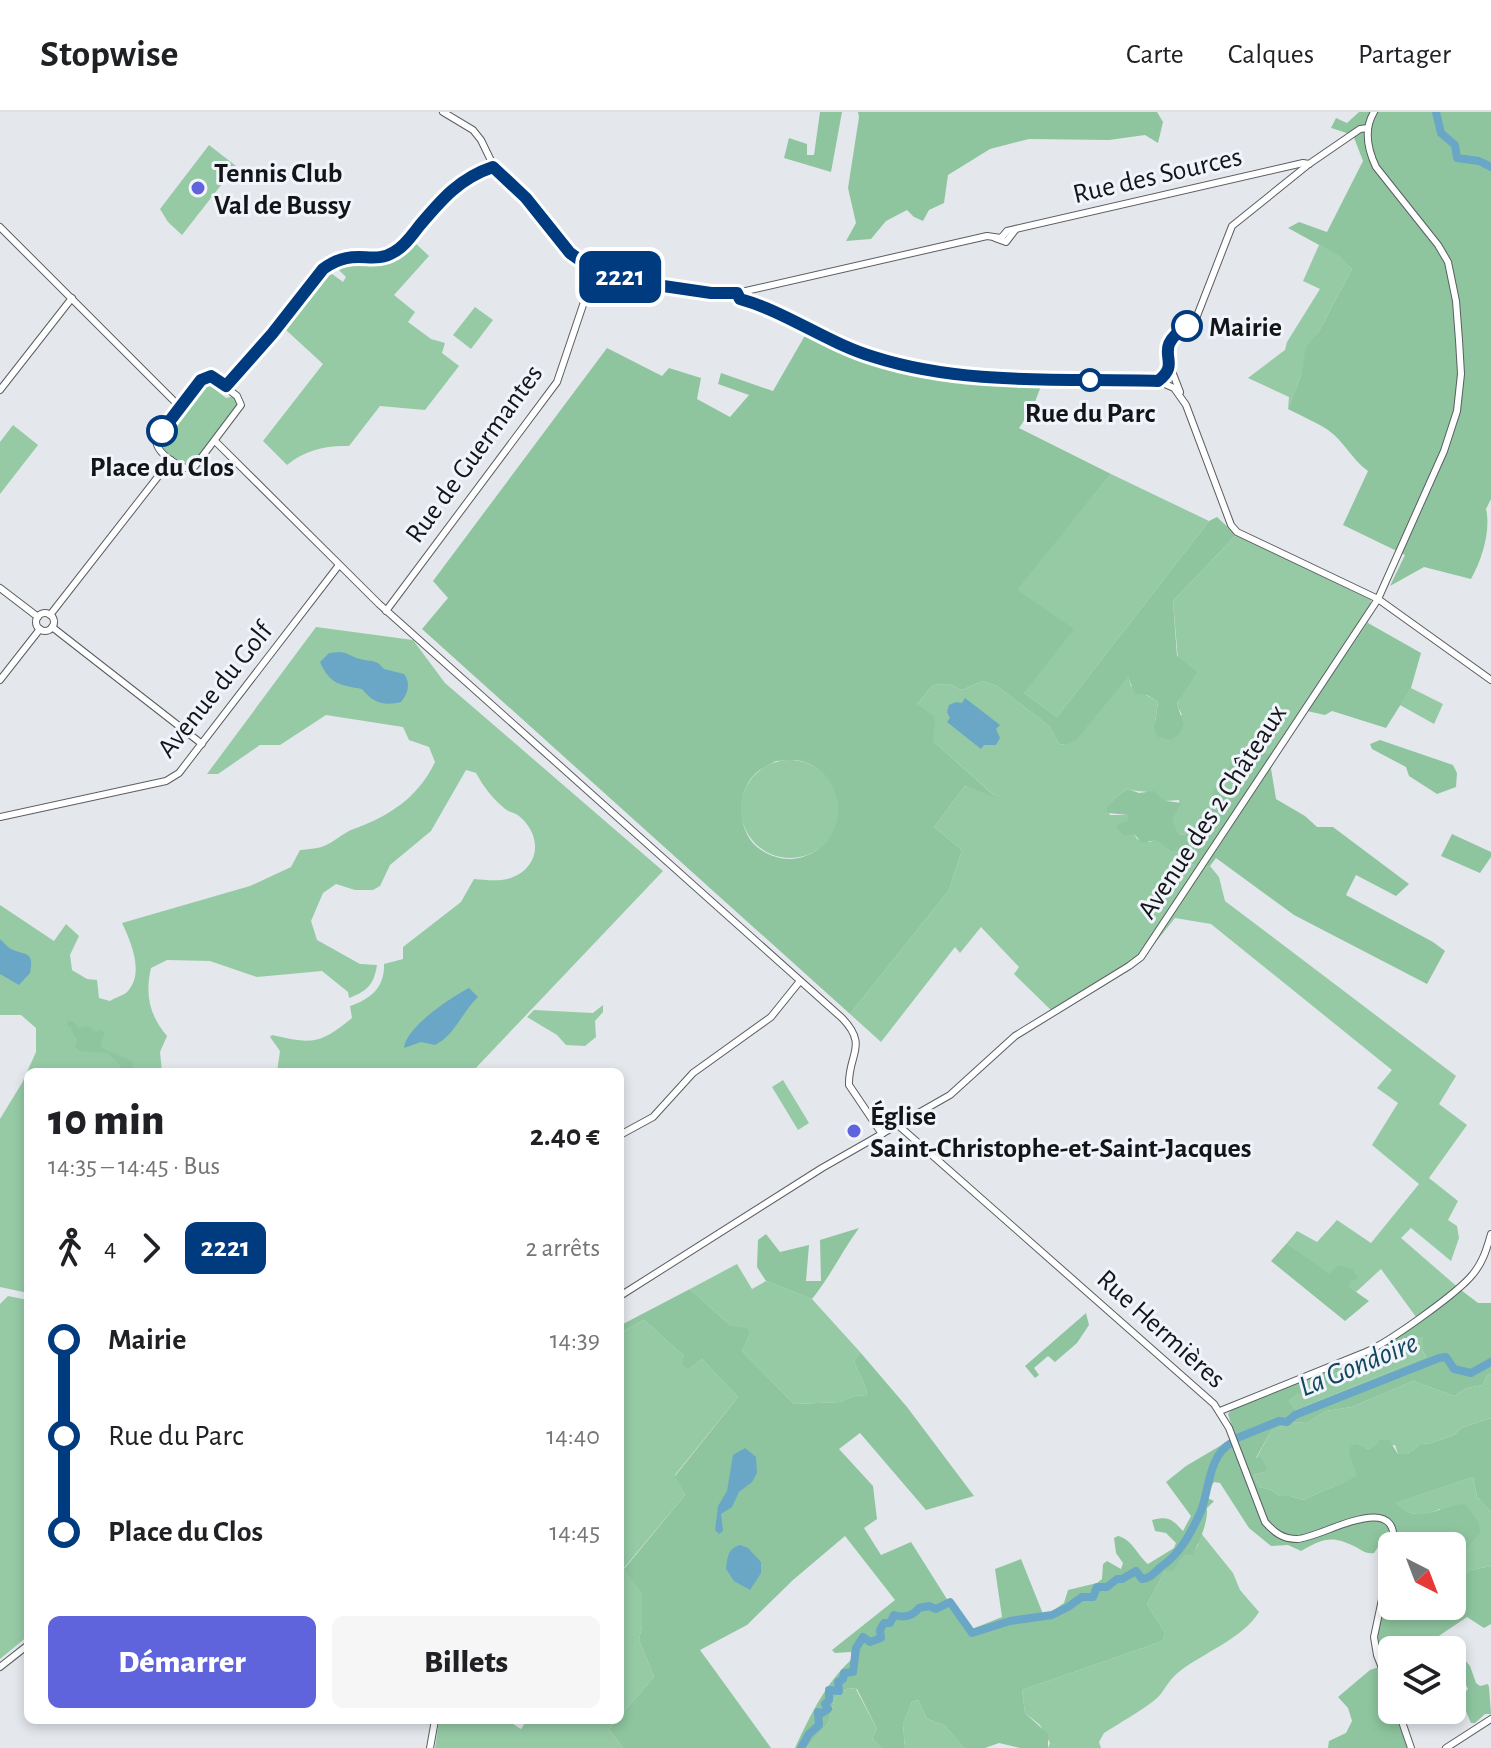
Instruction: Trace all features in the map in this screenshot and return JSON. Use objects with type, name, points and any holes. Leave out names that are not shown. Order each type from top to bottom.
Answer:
[{"type":"street","points":[[443,112],[473,130],[493,167],[526,198],[570,253],[589,266],[643,283],[711,293],[737,293],[740,299],[772,310],[812,332],[872,357],[924,369],[1020,380],[1158,381],[1171,386],[1182,398]]},
{"type":"street","points":[[1374,112],[1368,128],[1360,129],[1309,164],[1242,216],[1229,231],[1197,316],[1167,345],[1170,366],[1231,525],[1237,532],[1378,599],[1491,680]]},
{"type":"street","name":"Avenue des 2 Châteaux","points":[[624,1293],[822,1168],[950,1095],[1015,1036],[1141,957],[1378,599],[1444,451],[1457,411],[1461,374],[1456,301],[1448,262],[1376,167],[1368,144],[1368,128]]},
{"type":"street","name":"Rue des Sources","points":[[737,293],[991,237],[1001,238],[1005,232],[1016,229],[1309,164]]},
{"type":"street","points":[[226,386],[323,269],[350,255],[377,257],[394,252],[405,244],[449,191],[464,179],[493,167]]},
{"type":"street","points":[[0,227],[180,407]]},
{"type":"street","name":"Rue de Guermantes","points":[[386,611],[553,390],[585,299],[589,266]]},
{"type":"street","points":[[0,390],[72,298]]},
{"type":"street","points":[[211,376],[226,386],[239,398],[241,405],[215,441],[191,469],[171,460],[157,447],[156,441],[180,407],[201,380],[207,377],[211,376]]},
{"type":"street","points":[[215,441],[386,611],[854,1032],[857,1045],[849,1085],[882,1134]]},
{"type":"street","points":[[50,615],[171,460]]},
{"type":"street","name":"Avenue du Golf","points":[[0,817],[166,781],[179,773],[339,565]]},
{"type":"street","points":[[0,588],[38,617]]},
{"type":"street","points":[[40,629],[36,622],[45,613],[53,620],[52,627]]},
{"type":"street","points":[[52,627],[202,744]]},
{"type":"street","points":[[40,629],[52,627]]},
{"type":"street","points":[[0,680],[40,629]]},
{"type":"street","points":[[624,1133],[653,1117],[693,1073],[771,1017],[800,981]]},
{"type":"street","name":"Rue Hermières","points":[[899,1126],[1220,1411],[1265,1522],[1274,1532],[1286,1538],[1301,1539],[1373,1517],[1391,1525],[1394,1532]]},
{"type":"street","points":[[1220,1411],[1384,1342],[1469,1279],[1484,1256],[1491,1234]]},
{"type":"street","points":[[1378,1618],[1374,1637],[1378,1658]]},
{"type":"street","points":[[0,1667],[24,1648]]},
{"type":"street","points":[[1446,1748],[1491,1719]]},
{"type":"street","points":[[430,1748],[434,1724]]},
{"type":"street","points":[[1403,1724],[1411,1748]]},
{"type":"green space","points":[[820,112],[842,112],[831,172],[784,158],[789,138],[807,144],[807,155],[814,155]]},
{"type":"green space","points":[[858,112],[1157,112],[1163,122],[1158,143],[1145,135],[1109,140],[1029,139],[990,149],[948,175],[944,203],[929,210],[923,221],[907,210],[886,221],[871,239],[846,241],[856,223],[848,188]]},
{"type":"green space","points":[[1359,112],[1491,112],[1491,499],[1486,509],[1484,545],[1471,579],[1424,567],[1390,586],[1405,555],[1343,525],[1368,471],[1328,430],[1288,409],[1301,375],[1306,347],[1319,331],[1352,269],[1341,257],[1288,228],[1299,222],[1327,232],[1363,161],[1353,135],[1331,128],[1336,118],[1347,123]]},
{"type":"green space","name":"Tennis Club Val de Bussy","points":[[209,145],[236,166],[182,235],[160,209]]},
{"type":"green space","points":[[413,241],[429,256],[394,295],[415,312],[408,322],[431,339],[445,343],[442,353],[459,366],[425,410],[380,406],[349,446],[316,450],[287,465],[263,441],[323,364],[286,330],[298,306],[314,283],[328,271],[343,282],[346,277],[334,265],[386,260]]},
{"type":"green space","points":[[1319,245],[1342,257],[1352,269],[1307,347],[1301,375],[1288,409],[1289,397],[1248,378],[1285,350],[1320,289],[1303,281]]},
{"type":"green space","points":[[475,307],[493,320],[471,349],[453,335]]},
{"type":"green space","points":[[807,332],[872,360],[1020,382],[1043,381],[1033,407],[1019,428],[1111,474],[1017,590],[1074,629],[1024,693],[1057,717],[1209,521],[1217,517],[1236,535],[1173,601],[1177,656],[1197,672],[1177,704],[1184,725],[1171,740],[1158,737],[1154,729],[1158,702],[1147,695],[1135,694],[1128,677],[1076,740],[1065,745],[1059,744],[1049,726],[997,686],[983,681],[962,690],[949,684],[933,685],[917,704],[935,717],[933,741],[997,798],[965,786],[934,827],[962,850],[949,890],[850,1014],[422,629],[448,598],[433,581],[607,348],[662,376],[669,368],[701,378],[697,399],[730,417],[749,395],[718,384],[721,373],[773,391]],"holes":[[[776,761],[801,761],[817,768],[830,782],[837,800],[838,818],[832,834],[822,846],[808,855],[792,859],[774,857],[757,847],[746,831],[741,811],[744,791],[759,770]]]},
{"type":"green space","points":[[215,380],[216,390],[226,398],[235,396],[238,404],[190,466],[171,457],[159,440],[203,381]]},
{"type":"green space","points":[[13,425],[38,445],[0,494],[0,442]]},
{"type":"green space","points":[[1111,474],[1209,521],[1057,717],[1024,693],[1016,590]]},
{"type":"green space","points":[[1236,535],[1371,600],[1368,623],[1270,767],[1266,753],[1233,764],[1236,778],[1243,775],[1247,779],[1234,800],[1221,790],[1218,810],[1209,808],[1193,833],[1180,835],[1172,825],[1171,819],[1180,807],[1179,800],[1165,801],[1153,793],[1128,789],[1107,808],[1110,815],[1128,815],[1129,834],[1134,834],[1137,839],[1150,842],[1156,839],[1184,850],[1192,864],[1200,869],[1210,866],[1219,877],[1225,901],[1456,1076],[1439,1104],[1467,1125],[1429,1178],[1458,1201],[1448,1220],[1457,1226],[1459,1238],[1451,1261],[1411,1228],[1401,1238],[1461,1290],[1419,1321],[1381,1269],[1356,1292],[1348,1287],[1351,1281],[1329,1275],[1287,1243],[1297,1231],[1317,1242],[1337,1220],[1371,1243],[1419,1184],[1372,1145],[1398,1103],[1377,1088],[1392,1070],[1211,924],[1175,918],[1139,963],[1056,1015],[1014,974],[1019,967],[981,927],[960,953],[955,947],[881,1042],[850,1014],[949,890],[962,850],[934,827],[965,786],[995,796],[933,741],[917,704],[933,685],[949,684],[962,690],[983,681],[997,686],[1049,726],[1059,744],[1065,745],[1128,676],[1131,686],[1158,702],[1155,722],[1182,715],[1177,705],[1181,696],[1173,601]]},
{"type":"green space","points":[[1368,623],[1421,653],[1411,688],[1386,728],[1332,711],[1325,715],[1307,711]]},
{"type":"green space","points":[[316,627],[413,640],[445,683],[663,871],[476,1068],[278,1068],[280,1051],[270,1037],[272,1035],[306,1041],[331,1033],[352,1018],[350,1006],[364,1000],[379,986],[384,964],[403,959],[403,947],[461,902],[474,879],[511,878],[523,871],[533,859],[535,846],[529,826],[495,800],[476,773],[466,770],[431,831],[390,865],[380,886],[373,890],[355,890],[336,884],[323,893],[311,921],[317,940],[360,964],[377,965],[372,982],[361,993],[349,998],[348,992],[322,971],[257,977],[210,961],[167,960],[151,968],[148,987],[152,1012],[167,1036],[160,1052],[162,1068],[29,1068],[36,1052],[36,1028],[21,1015],[0,1015],[0,905],[54,941],[66,924],[79,936],[70,955],[72,970],[87,979],[97,980],[99,998],[110,1001],[127,992],[135,976],[135,958],[122,923],[250,886],[291,867],[300,850],[324,846],[400,805],[420,786],[435,762],[429,747],[409,740],[403,727],[326,715],[280,745],[260,745],[218,774],[207,774]]},
{"type":"green space","points":[[1411,688],[1443,704],[1434,724],[1400,705]]},
{"type":"green space","points":[[1380,740],[1453,765],[1457,773],[1456,787],[1437,794],[1409,776],[1406,767],[1372,749],[1370,744]]},
{"type":"green space","points":[[1258,752],[1269,756],[1276,799],[1317,827],[1333,827],[1409,884],[1396,896],[1356,875],[1346,895],[1445,951],[1427,984],[1294,915],[1216,858],[1210,866],[1200,869],[1192,864],[1184,850],[1171,851],[1156,840],[1142,843],[1134,834],[1124,836],[1117,828],[1118,824],[1128,821],[1128,815],[1108,813],[1106,808],[1128,789],[1139,793],[1154,791],[1166,801],[1182,803],[1173,819],[1174,825],[1180,835],[1193,833],[1209,808],[1218,810],[1212,793],[1214,788],[1234,799],[1246,780],[1243,775],[1231,777],[1229,765]]},
{"type":"green space","points":[[790,760],[809,764],[825,774],[835,790],[839,809],[835,828],[825,844],[809,854],[790,858],[771,854],[755,844],[745,828],[741,809],[745,790],[755,774],[771,764]]},
{"type":"green space","points":[[1452,834],[1491,852],[1480,873],[1441,856]]},
{"type":"green space","points":[[603,1005],[603,1012],[595,1021],[596,1037],[585,1046],[566,1045],[557,1035],[527,1017],[534,1010],[593,1013]]},
{"type":"green space","points":[[67,1021],[73,1021],[79,1028],[89,1026],[94,1031],[102,1030],[105,1034],[100,1043],[102,1048],[132,1061],[133,1068],[122,1068],[108,1053],[79,1051],[75,1046],[77,1040],[72,1027],[68,1027]]},
{"type":"green space","points":[[24,1079],[24,1292],[0,1287],[0,1119]]},
{"type":"green space","points":[[783,1080],[809,1123],[798,1130],[772,1087]]},
{"type":"green space","points":[[859,1228],[812,1299],[766,1281],[757,1267],[758,1240],[766,1234],[780,1252],[809,1245],[806,1281],[821,1281],[820,1240]]},
{"type":"green space","points":[[1287,1243],[1329,1274],[1339,1265],[1352,1269],[1358,1278],[1351,1281],[1349,1287],[1369,1301],[1345,1321],[1271,1261]]},
{"type":"green space","points":[[737,1264],[752,1289],[766,1281],[812,1299],[860,1352],[854,1361],[867,1395],[840,1402],[794,1404],[742,1351],[750,1334],[731,1326],[690,1289]]},
{"type":"green space","points":[[690,1289],[731,1326],[747,1328],[750,1334],[742,1351],[794,1404],[840,1402],[867,1395],[854,1361],[860,1352],[907,1407],[974,1496],[926,1510],[860,1433],[839,1449],[873,1486],[877,1519],[864,1528],[881,1555],[911,1542],[967,1631],[1002,1617],[995,1569],[1021,1559],[1043,1614],[1064,1603],[1068,1590],[1102,1579],[1103,1564],[1107,1561],[1121,1569],[1123,1563],[1116,1553],[1114,1538],[1118,1536],[1127,1540],[1148,1564],[1174,1548],[1176,1543],[1166,1533],[1155,1531],[1152,1520],[1169,1520],[1183,1531],[1191,1516],[1166,1482],[1186,1466],[1235,1437],[1228,1414],[1232,1409],[1378,1351],[1461,1290],[1478,1303],[1491,1303],[1491,1374],[1487,1375],[1483,1385],[1467,1388],[1454,1396],[1413,1381],[1352,1407],[1326,1411],[1307,1423],[1291,1422],[1271,1431],[1256,1458],[1261,1457],[1267,1468],[1265,1472],[1253,1475],[1259,1487],[1280,1496],[1304,1500],[1357,1475],[1348,1452],[1352,1445],[1358,1444],[1367,1449],[1380,1440],[1389,1440],[1398,1454],[1408,1454],[1421,1443],[1428,1444],[1454,1435],[1461,1428],[1491,1418],[1491,1512],[1477,1497],[1473,1477],[1395,1503],[1404,1510],[1420,1514],[1465,1504],[1479,1523],[1480,1533],[1466,1549],[1466,1532],[1396,1532],[1393,1525],[1388,1532],[1378,1532],[1378,1547],[1374,1553],[1334,1540],[1316,1543],[1301,1551],[1288,1545],[1271,1546],[1249,1528],[1220,1483],[1214,1482],[1205,1497],[1214,1501],[1207,1508],[1205,1526],[1192,1556],[1185,1554],[1172,1572],[1165,1571],[1147,1604],[1165,1633],[1163,1641],[1022,1690],[1025,1713],[1048,1734],[1048,1748],[1020,1748],[999,1743],[985,1748],[964,1748],[944,1725],[927,1719],[918,1700],[912,1702],[903,1724],[905,1748],[881,1748],[872,1738],[877,1729],[857,1689],[848,1688],[835,1697],[828,1724],[806,1748],[795,1748],[826,1690],[851,1660],[851,1652],[835,1653],[832,1650],[895,1600],[845,1536],[747,1625],[700,1650],[771,1748],[623,1748],[609,1729],[613,1724],[624,1724],[624,1711],[654,1677],[639,1640],[642,1594],[624,1569],[685,1495],[675,1476],[738,1397],[702,1359],[688,1370],[682,1364],[684,1356],[644,1320],[624,1331],[624,1323]],"holes":[[[1409,1337],[1423,1337],[1422,1349],[1426,1357],[1296,1410],[1289,1401],[1298,1394],[1324,1387],[1334,1374],[1374,1359],[1380,1361],[1389,1353],[1395,1356]]]},
{"type":"green space","points":[[8,1296],[24,1299],[24,1639],[0,1659],[0,1304]]},
{"type":"green space","points":[[1086,1313],[1089,1325],[1077,1343],[1055,1362],[1048,1356],[1034,1368],[1039,1375],[1035,1378],[1025,1366]]},
{"type":"green space","points":[[644,1320],[684,1356],[688,1370],[702,1359],[738,1397],[675,1475],[685,1495],[624,1568],[624,1331]]},
{"type":"green space","points":[[1410,1337],[1424,1337],[1422,1349],[1426,1357],[1296,1410],[1289,1401],[1298,1394],[1319,1390],[1328,1384],[1334,1374],[1389,1352]]},
{"type":"green space","points":[[1491,1374],[1491,1418],[1461,1428],[1454,1435],[1428,1444],[1421,1443],[1408,1454],[1398,1454],[1395,1445],[1366,1449],[1358,1444],[1348,1452],[1358,1475],[1304,1500],[1280,1496],[1259,1487],[1253,1475],[1265,1472],[1256,1459],[1271,1431],[1291,1422],[1307,1423],[1326,1411],[1352,1407],[1413,1381],[1454,1396],[1467,1388],[1483,1385],[1487,1375]]},
{"type":"green space","points":[[1473,1477],[1477,1497],[1491,1512],[1491,1566],[1466,1573],[1466,1532],[1449,1532],[1440,1509],[1416,1514],[1394,1503]]},
{"type":"green space","points":[[1200,1532],[1259,1612],[1234,1637],[1180,1671],[1156,1699],[1104,1733],[1099,1742],[1101,1748],[1048,1748],[1050,1743],[1040,1725],[1025,1713],[1022,1690],[1163,1641],[1165,1633],[1147,1604],[1165,1571],[1180,1561],[1185,1553],[1191,1556],[1198,1545]]},
{"type":"green space","points":[[1491,1566],[1491,1624],[1484,1628],[1467,1617],[1466,1573]]},
{"type":"green space","points":[[624,1568],[642,1594],[639,1640],[654,1677],[624,1711]]},
{"type":"green space","points":[[1380,1620],[1463,1620],[1439,1636],[1378,1636]]},
{"type":"green space","points":[[1466,1661],[1476,1683],[1480,1686],[1488,1684],[1489,1687],[1491,1714],[1485,1714],[1475,1723],[1471,1723],[1466,1712]]},
{"type":"green space","points":[[1378,1667],[1378,1724],[1399,1724],[1407,1748],[1328,1748],[1329,1741],[1346,1733],[1352,1721],[1348,1708],[1338,1697],[1370,1670]]},
{"type":"green space","points":[[848,1688],[856,1689],[877,1729],[872,1738],[881,1748],[806,1748],[828,1724],[835,1697]]},
{"type":"green space","points":[[918,1700],[927,1719],[944,1725],[964,1748],[905,1748],[903,1724],[912,1702]]},
{"type":"green space","points":[[438,1724],[513,1724],[521,1729],[524,1724],[613,1724],[609,1729],[623,1748],[435,1748]]},
{"type":"water","points":[[340,652],[404,674],[408,688],[401,702],[379,702],[362,689],[332,680],[320,662],[329,653]]},
{"type":"water","points":[[965,698],[1000,725],[996,729],[1000,738],[996,745],[984,745],[981,749],[947,722],[950,718],[947,712],[949,705],[962,703]]},
{"type":"water","points":[[0,939],[11,949],[30,957],[30,973],[19,985],[0,974]]},
{"type":"water","points":[[469,988],[478,997],[442,1041],[435,1045],[421,1042],[404,1048],[420,1022]]},
{"type":"water","points":[[745,1448],[756,1457],[757,1473],[752,1482],[739,1492],[732,1507],[721,1514],[723,1531],[719,1534],[715,1530],[718,1506],[727,1491],[733,1455]]},
{"type":"water","points":[[740,1545],[748,1548],[761,1562],[761,1573],[750,1590],[734,1581],[726,1569],[731,1551]]},
{"type":"waterway","points":[[1436,112],[1441,133],[1455,145],[1457,158],[1479,161],[1491,167]]},
{"type":"waterway","name":"La Gondoire","points":[[1237,1438],[1279,1421],[1287,1422],[1295,1415],[1439,1358],[1446,1357],[1454,1369],[1471,1373],[1491,1362]]},
{"type":"waterway","name":"La Gondoire","points":[[801,1748],[819,1725],[818,1712],[828,1709],[825,1704],[829,1700],[829,1690],[839,1691],[838,1682],[843,1679],[844,1673],[853,1672],[856,1648],[863,1637],[870,1642],[881,1638],[880,1630],[884,1623],[890,1623],[894,1615],[908,1616],[919,1608],[929,1606],[936,1609],[950,1602],[972,1633],[1010,1621],[1052,1615],[1082,1597],[1093,1597],[1097,1587],[1107,1587],[1136,1571],[1142,1579],[1151,1576],[1175,1555],[1190,1534],[1201,1511],[1214,1464],[1231,1443]]},
{"type":"bus line","name":"2221","points":[[162,431],[201,380],[211,376],[226,386],[323,269],[350,255],[377,257],[394,252],[405,244],[449,191],[464,179],[493,167],[498,175],[526,198],[570,253],[587,265],[643,283],[711,293],[737,293],[740,299],[772,310],[812,332],[889,362],[1020,380],[1158,381],[1169,371],[1169,341],[1187,326]]},
{"type":"place","name":"Tennis Club Val de Bussy","points":[[198,188]]},
{"type":"place","name":"Mairie","points":[[1187,326]]},
{"type":"place","name":"Rue du Parc","points":[[1090,380]]},
{"type":"place","name":"Place du Clos","points":[[162,431]]},
{"type":"place","name":"Église Saint-Christophe-et-Saint-Jacques","points":[[854,1131]]}]
